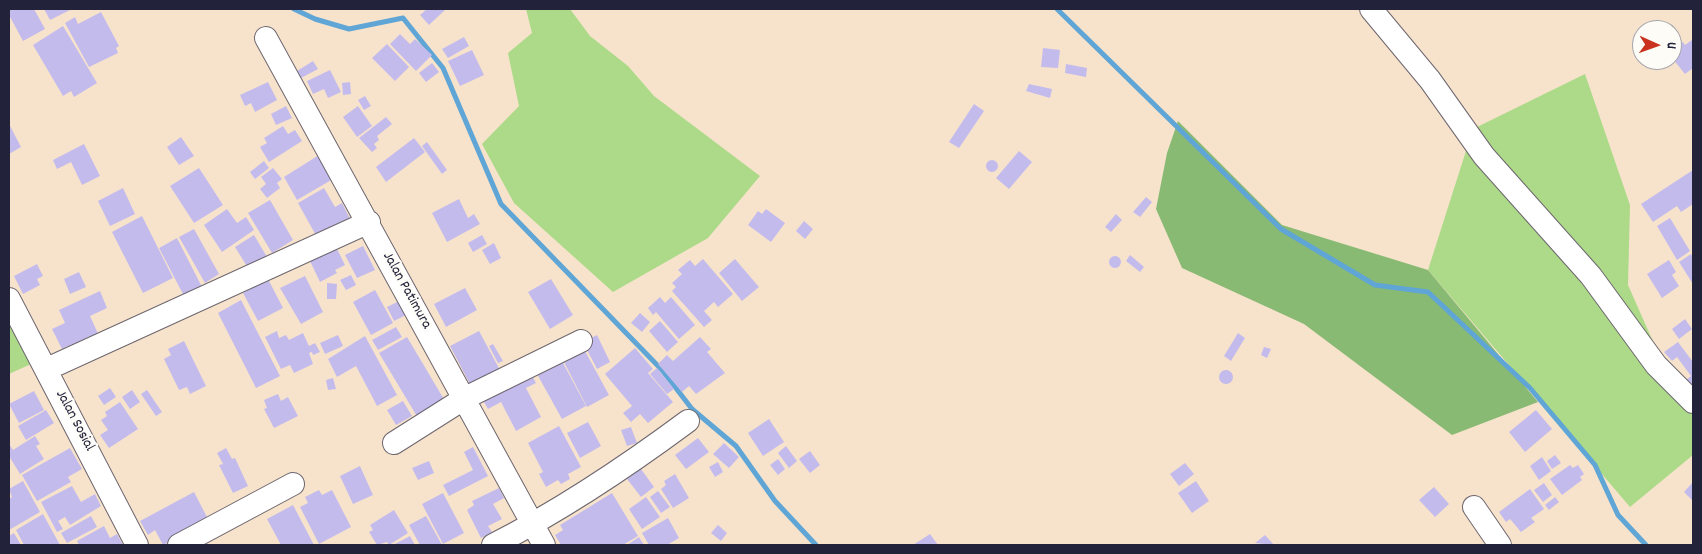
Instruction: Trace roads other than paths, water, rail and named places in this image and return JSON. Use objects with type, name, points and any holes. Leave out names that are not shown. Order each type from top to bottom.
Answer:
[{"type":"street","points":[[1371,9],[1430,80],[1484,156],[1591,276],[1656,364],[1693,402]]},
{"type":"street","name":"Jalan Patimura","points":[[266,38],[544,545]]},
{"type":"street","points":[[47,369],[368,222]]},
{"type":"street","name":"Jalan Sosial","points":[[9,299],[137,545]]},
{"type":"street","points":[[394,443],[465,398],[581,341]]},
{"type":"street","points":[[493,545],[533,525],[623,470],[688,421]]},
{"type":"street","points":[[179,545],[293,484]]},
{"type":"street","points":[[1474,507],[1500,545]]},
{"type":"waterway","points":[[294,9],[315,19],[349,29],[403,18],[443,68],[501,204],[662,370],[692,409],[736,446],[775,501],[816,545]]},
{"type":"waterway","points":[[1057,9],[1281,229],[1375,285],[1428,292],[1530,388],[1595,465],[1618,515],[1646,545]]}]
